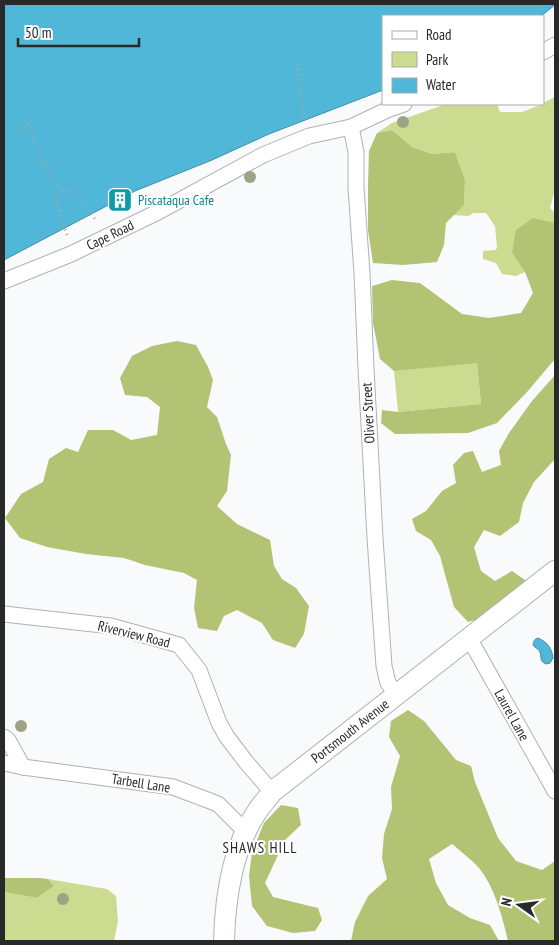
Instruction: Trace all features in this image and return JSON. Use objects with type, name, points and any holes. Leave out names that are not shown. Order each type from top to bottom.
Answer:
[{"type":"main road","name":"Portsmouth Avenue","points":[[224,941],[227,901],[235,863],[246,832],[258,810],[272,792],[555,571]]},
{"type":"street","points":[[544,51],[555,45]]},
{"type":"street","name":"Cape Road","points":[[4,281],[71,254],[158,212],[263,155],[309,136],[351,128],[401,105]]},
{"type":"street","name":"Oliver Street","points":[[351,128],[356,152],[356,188],[375,538],[384,666],[388,683],[397,695]]},
{"type":"street","name":"Riverview Road","points":[[4,614],[112,626],[179,645],[199,670],[227,737],[272,792]]},
{"type":"street","name":"Laurel Lane","points":[[469,638],[555,791]]},
{"type":"street","points":[[4,738],[8,740],[23,767]]},
{"type":"street","name":"Tarbell Lane","points":[[4,763],[173,787],[218,804],[246,832]]},
{"type":"path","points":[[297,59],[304,122]]},
{"type":"path","points":[[16,133],[37,115]]},
{"type":"path","points":[[28,123],[42,161],[63,193]]},
{"type":"path","points":[[67,235],[54,196],[70,190],[97,221]]},
{"type":"green space","points":[[555,97],[555,189],[550,208],[555,213],[555,225],[554,223],[512,253],[525,272],[516,276],[502,274],[496,263],[483,259],[483,251],[496,250],[497,247],[495,226],[486,213],[473,213],[469,216],[453,215],[464,205],[465,180],[455,152],[432,154],[412,147],[392,130],[377,133],[392,123],[443,105],[497,105],[500,112],[522,112],[544,105],[544,102]]},
{"type":"green space","points":[[392,130],[412,147],[432,154],[455,152],[465,180],[464,205],[446,223],[444,245],[437,262],[403,265],[373,263],[368,230],[369,151],[377,133]]},
{"type":"green space","points":[[533,218],[554,223],[555,225],[555,359],[497,423],[468,433],[395,434],[381,423],[382,410],[398,412],[481,404],[477,363],[394,371],[380,359],[373,323],[372,286],[392,280],[420,283],[462,314],[489,318],[521,313],[533,293],[525,272],[512,253],[516,230]]},
{"type":"green space","points":[[177,341],[196,345],[213,380],[207,407],[217,417],[231,455],[227,491],[217,506],[237,524],[270,540],[274,566],[282,579],[296,588],[309,606],[304,634],[295,648],[273,640],[262,623],[237,610],[224,616],[217,631],[198,628],[194,608],[197,580],[184,573],[145,565],[124,558],[47,547],[20,538],[5,518],[21,494],[43,482],[49,459],[66,448],[78,452],[88,430],[113,430],[131,440],[157,435],[160,407],[147,397],[125,395],[120,378],[132,356],[152,346]]},
{"type":"green space","points":[[477,362],[481,404],[398,412],[394,371]]},
{"type":"green space","points":[[555,375],[555,459],[534,482],[523,503],[519,522],[500,536],[484,530],[474,547],[481,571],[495,581],[512,571],[525,580],[521,591],[487,617],[468,622],[454,607],[440,556],[431,540],[416,531],[412,519],[426,511],[442,491],[456,483],[453,465],[464,453],[473,451],[482,472],[501,465],[499,451],[509,433],[532,401]]},
{"type":"green space","points":[[408,710],[424,721],[456,760],[471,766],[475,782],[498,838],[516,861],[542,870],[555,861],[555,941],[508,941],[497,903],[485,876],[476,865],[452,844],[429,859],[436,883],[448,905],[470,918],[490,925],[499,941],[351,941],[355,922],[368,896],[387,879],[382,858],[384,834],[392,809],[391,787],[400,756],[389,737],[391,721]]},
{"type":"green space","points":[[281,805],[298,808],[301,825],[285,840],[265,883],[273,897],[318,908],[322,920],[315,931],[293,933],[267,926],[252,906],[249,876],[252,852],[264,823]]},
{"type":"green space","points":[[4,878],[48,879],[54,886],[37,898],[4,892]]},
{"type":"green space","points":[[48,879],[107,889],[116,896],[118,921],[114,941],[4,941],[4,892],[37,898],[54,886]]},
{"type":"water","points":[[4,4],[555,4],[542,15],[382,15],[382,90],[269,134],[212,160],[135,191],[4,260]]},
{"type":"water","points":[[538,638],[544,641],[550,648],[553,658],[550,663],[542,662],[541,654],[533,645]]},
{"type":"place","name":"Piscataqua Cafe","points":[[120,200]]},
{"type":"district","name":"SHAWS HILL","points":[[260,847]]}]
